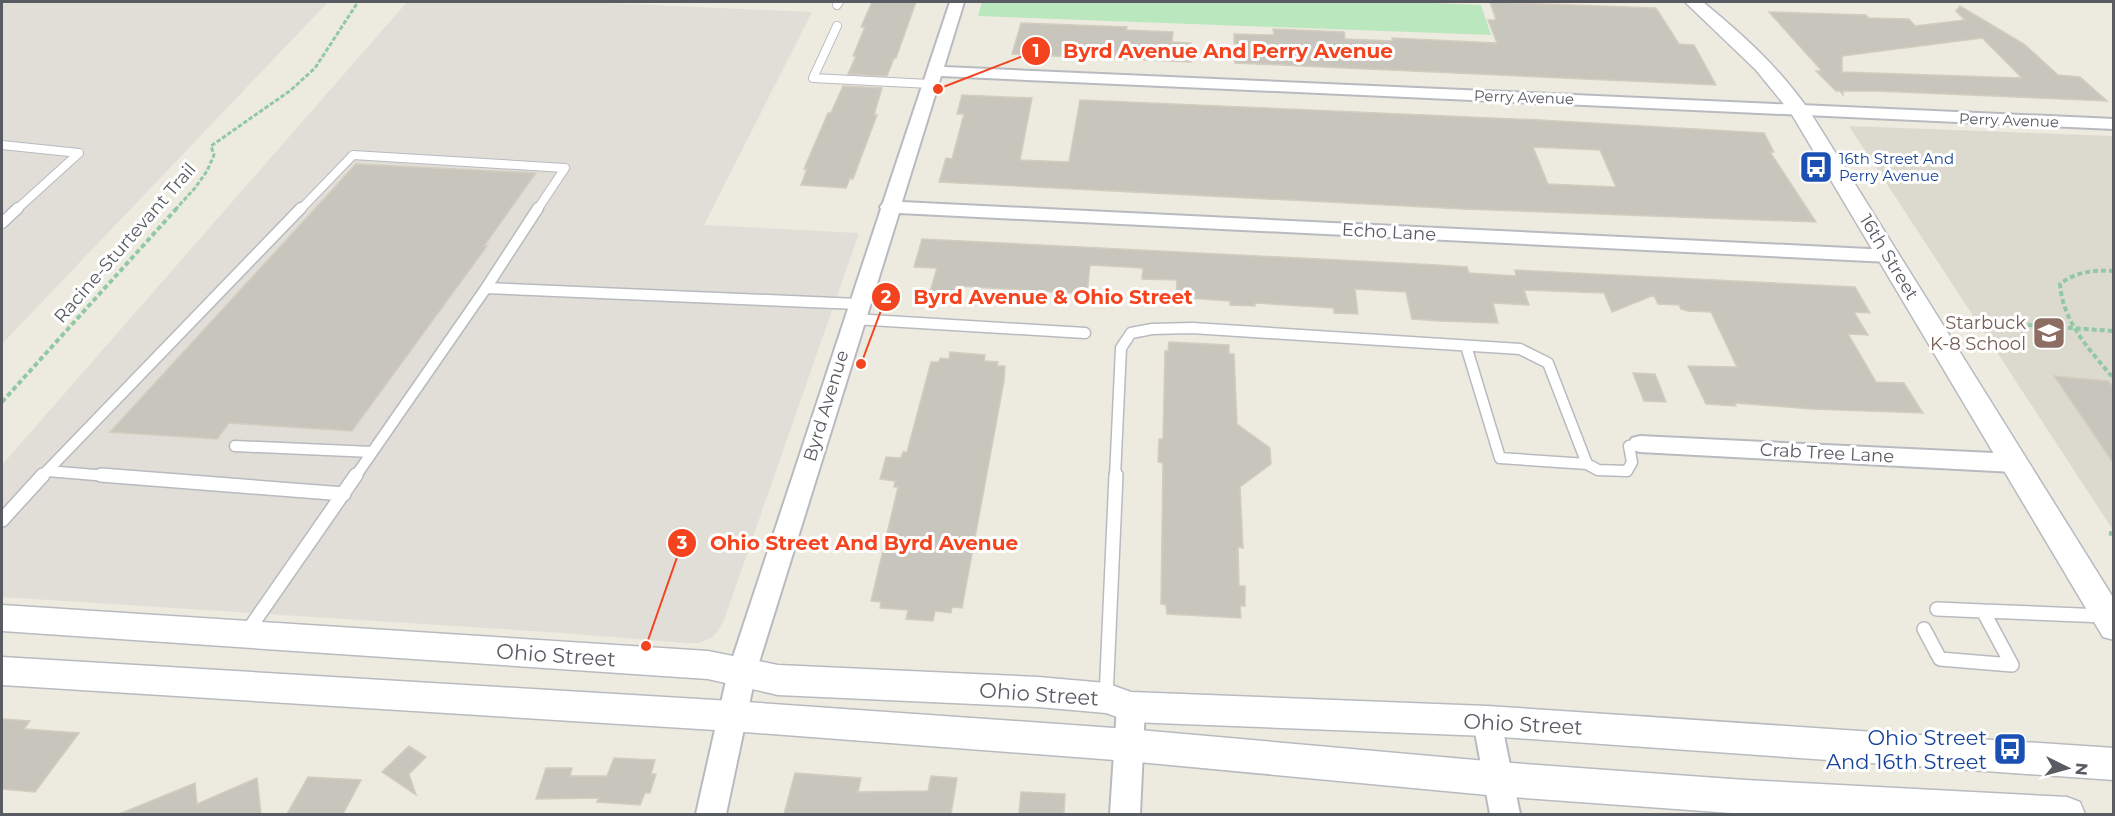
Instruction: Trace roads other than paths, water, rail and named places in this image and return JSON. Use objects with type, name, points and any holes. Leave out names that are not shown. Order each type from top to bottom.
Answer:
[{"type":"street","name":"Byrd Avenue","points":[[711,814],[742,672],[957,2]]},
{"type":"street","name":"16th Street","points":[[1693,2],[1748,48],[1768,69],[1800,112],[2110,622]]},
{"type":"street","name":"Perry Avenue","points":[[932,77],[1633,101],[1800,112],[2114,124]]},
{"type":"street","name":"Echo Lane","points":[[890,207],[1889,256]]},
{"type":"street","name":"Crab Tree Lane","points":[[1640,444],[2014,463]]},
{"type":"street","name":"Ohio Street","points":[[2,618],[708,665],[778,680],[1038,692],[1118,702],[1487,721],[2114,764]]},
{"type":"street","points":[[2,671],[731,716],[1128,745],[1497,779],[1745,797],[2067,814]]},
{"type":"street","points":[[1118,702],[1128,745],[1125,814]]},
{"type":"street","points":[[1487,721],[1505,814]]},
{"type":"lane","points":[[837,26],[813,78],[932,77]]},
{"type":"lane","points":[[2,145],[79,153],[2,223]]},
{"type":"lane","points":[[2,520],[353,155],[565,168],[486,288],[245,634]]},
{"type":"lane","points":[[486,288],[856,311],[1085,333]]},
{"type":"lane","points":[[1118,702],[1121,348],[1131,333],[1152,329],[1192,328],[1520,349],[1548,363],[1587,464]]},
{"type":"lane","points":[[1466,346],[1500,458],[1587,464],[1598,470],[1627,471],[1632,462],[1629,446],[1640,444]]},
{"type":"lane","points":[[235,446],[372,452]]},
{"type":"lane","points":[[47,471],[344,494]]},
{"type":"lane","points":[[1937,609],[2110,622]]},
{"type":"lane","points":[[1924,629],[1940,659],[2012,665],[1983,611]]},
{"type":"place","name":"Byrd Avenue And Perry Avenue","points":[[938,89]]},
{"type":"place","name":"16th Street And Perry Avenue","points":[[1816,167]]},
{"type":"place","name":"Starbuck K-8 School","points":[[2049,333]]},
{"type":"place","name":"Byrd Avenue & Ohio Street","points":[[861,364]]},
{"type":"place","name":"Ohio Street And Byrd Avenue","points":[[646,646]]},
{"type":"place","name":"Ohio Street And 16th Street","points":[[2010,749]]}]
